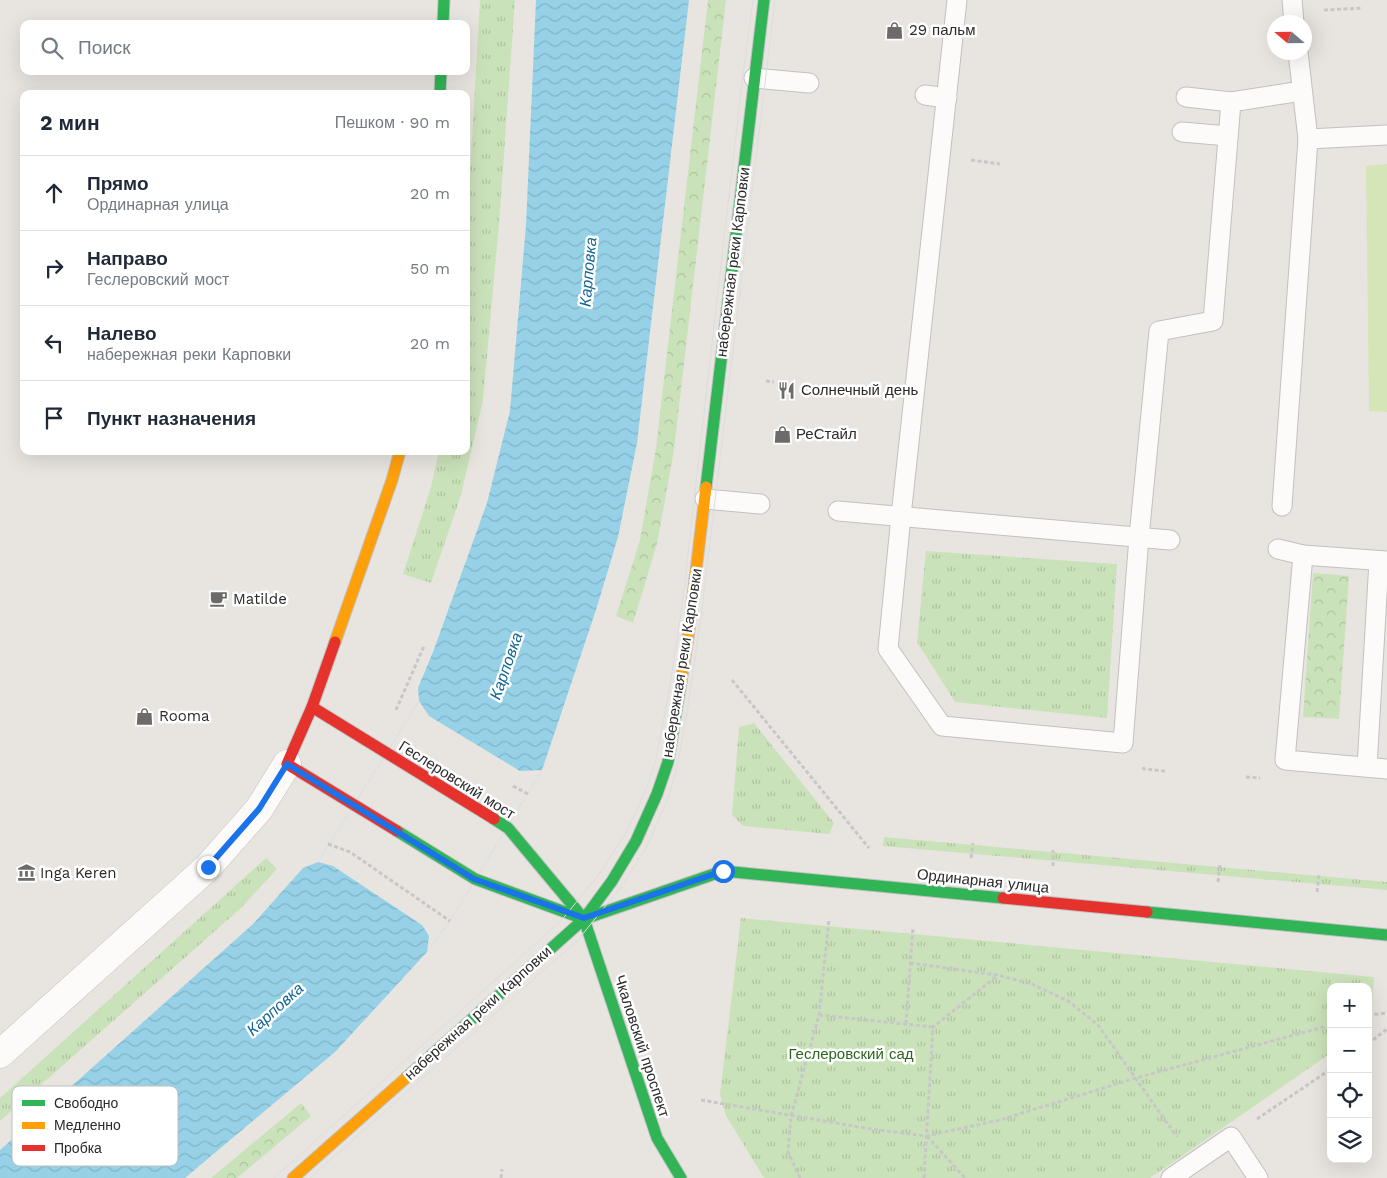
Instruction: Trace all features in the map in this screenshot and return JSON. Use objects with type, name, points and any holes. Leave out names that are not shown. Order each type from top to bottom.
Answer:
[{"type":"street","points":[[443,20],[444,0]]},
{"type":"street","name":"набережная реки Карповки","points":[[293,1178],[584,918],[612,881],[636,842],[657,794],[668,762],[688,638],[764,0]]},
{"type":"street","points":[[440,90],[441,75]]},
{"type":"street","points":[[0,1054],[208,867],[259,809],[287,764],[312,707],[392,480],[399,455]]},
{"type":"street","name":"Геслеровский мост","points":[[312,707],[508,828],[584,918]]},
{"type":"street","points":[[287,764],[474,879],[584,918]]},
{"type":"street","name":"Ординарная улица","points":[[584,918],[723,871],[1387,935]]},
{"type":"street","name":"Чкаловский проспект","points":[[584,918],[657,1138],[681,1178]]},
{"type":"lane","points":[[957,0],[888,649],[942,726],[1123,743],[1139,537],[1159,331],[1213,321],[1231,102]]},
{"type":"lane","points":[[1282,506],[1308,139],[1299,60]]},
{"type":"lane","points":[[754,78],[809,83]]},
{"type":"lane","points":[[1186,97],[1231,102],[1302,91]]},
{"type":"lane","points":[[925,95],[947,98]]},
{"type":"lane","points":[[1182,132],[1228,136]]},
{"type":"lane","points":[[1308,139],[1387,135]]},
{"type":"lane","points":[[705,499],[760,504]]},
{"type":"lane","points":[[838,510],[1170,540]]},
{"type":"lane","points":[[1278,549],[1303,554],[1383,561],[1367,767]]},
{"type":"lane","points":[[1303,554],[1285,760],[1387,769]]},
{"type":"lane","points":[[1171,1178],[1231,1137],[1258,1178]]},
{"type":"path","points":[[1293,12],[1363,8]]},
{"type":"path","points":[[766,381],[774,382]]},
{"type":"path","points":[[396,710],[424,646]]},
{"type":"path","points":[[732,680],[869,849]]},
{"type":"path","points":[[971,858],[973,843]]},
{"type":"path","points":[[328,844],[350,852],[450,921]]},
{"type":"path","points":[[1053,850],[1053,866]]},
{"type":"path","points":[[1218,882],[1220,864]]},
{"type":"path","points":[[1318,892],[1319,873]]},
{"type":"path","points":[[800,1178],[788,1152],[791,1116],[819,1015],[829,919]]},
{"type":"path","points":[[906,1024],[913,927]]},
{"type":"path","points":[[910,963],[997,975],[1032,984],[1068,1002],[1098,1025],[1195,1162]]},
{"type":"path","points":[[819,1015],[934,1027],[997,975]]},
{"type":"path","points":[[1372,1015],[1387,1013]]},
{"type":"path","points":[[701,1100],[871,1129],[926,1136],[1000,1120],[1136,1078],[1327,1026]]},
{"type":"path","points":[[924,1178],[934,1027]]},
{"type":"path","points":[[1372,1041],[1387,1030]]},
{"type":"path","points":[[1231,1137],[1327,1072]]},
{"type":"path","points":[[926,1136],[965,1178]]},
{"type":"path","points":[[501,1178],[502,1169]]},
{"type":"green space","points":[[480,0],[515,0],[499,224],[483,400],[461,495],[431,583],[403,574],[431,487],[438,455],[470,455],[470,174]]},
{"type":"green space","points":[[708,0],[726,0],[674,450],[657,544],[633,623],[616,616],[640,540],[656,448]]},
{"type":"green space","points":[[1387,164],[1387,412],[1369,411],[1366,166]]},
{"type":"green space","points":[[926,551],[1117,564],[1107,718],[955,702],[917,642]]},
{"type":"green space","points":[[1313,573],[1349,576],[1339,719],[1303,717]]},
{"type":"green space","points":[[754,723],[834,823],[829,834],[743,826],[732,815],[739,727]]},
{"type":"green space","points":[[884,837],[1387,882],[1387,890],[883,846]]},
{"type":"green space","points":[[266,858],[277,869],[241,908],[40,1086],[13,1086]]},
{"type":"green space","name":"Геслеровский сад","points":[[741,918],[1374,977],[1372,1010],[1372,983],[1327,983],[1327,1056],[1150,1178],[764,1178],[726,1116],[720,1094]]},
{"type":"green space","points":[[12,1087],[12,1110],[0,1121],[0,1098]]},
{"type":"green space","points":[[301,1103],[311,1116],[237,1178],[211,1178]]},
{"type":"water","name":"Карповка","points":[[536,0],[689,0],[637,443],[618,537],[596,610],[542,770],[450,921],[427,952],[335,1052],[185,1178],[0,1178],[0,1150],[12,1139],[12,1166],[178,1166],[178,1086],[72,1086],[253,924],[303,868],[318,862],[419,701],[418,688],[487,503],[510,411],[526,225]]},
{"type":"pier","points":[[419,701],[429,716],[520,771],[542,770],[450,921],[427,952],[429,936],[422,925],[333,866],[318,862]]},
{"type":"tram line","points":[[274,1178],[561,921],[600,873],[626,833],[645,792],[656,759],[681,614],[753,0]]},
{"type":"tram line","points":[[310,1178],[577,941],[621,887],[646,848],[669,796],[678,763],[701,617],[775,0]]},
{"type":"traffic: fast","points":[[443,20],[444,0]]},
{"type":"traffic: fast","points":[[706,487],[764,0]]},
{"type":"traffic: fast","points":[[440,90],[441,75]]},
{"type":"traffic: fast","points":[[407,1077],[584,919],[612,881],[636,841],[657,794],[668,762],[681,682]]},
{"type":"traffic: fast","points":[[494,819],[508,828],[584,919],[657,1138],[681,1178]]},
{"type":"traffic: fast","points":[[397,831],[475,879],[584,919]]},
{"type":"traffic: fast","points":[[584,919],[723,871],[1003,898]]},
{"type":"traffic: fast","points":[[1147,912],[1387,935]]},
{"type":"traffic: slow","points":[[335,642],[392,480],[399,455]]},
{"type":"traffic: slow","points":[[681,682],[706,487]]},
{"type":"traffic: slow","points":[[293,1178],[407,1077]]},
{"type":"traffic: jam","points":[[335,642],[312,707],[287,764],[397,831]]},
{"type":"traffic: jam","points":[[312,707],[494,819]]},
{"type":"traffic: jam","points":[[1003,898],[1147,912]]},
{"type":"place","name":"29 пальм","points":[[895,30]]},
{"type":"place","name":"Солнечный день","points":[[787,390]]},
{"type":"place","name":"РеСтайл","points":[[782,434]]},
{"type":"place","name":"Matilde","points":[[219,599]]},
{"type":"place","name":"Rooma","points":[[145,716]]},
{"type":"place","name":"Inga Keren","points":[[26,873]]},
{"type":"route","points":[[208,867],[259,809],[287,764],[474,879],[584,918],[723,871]]}]
